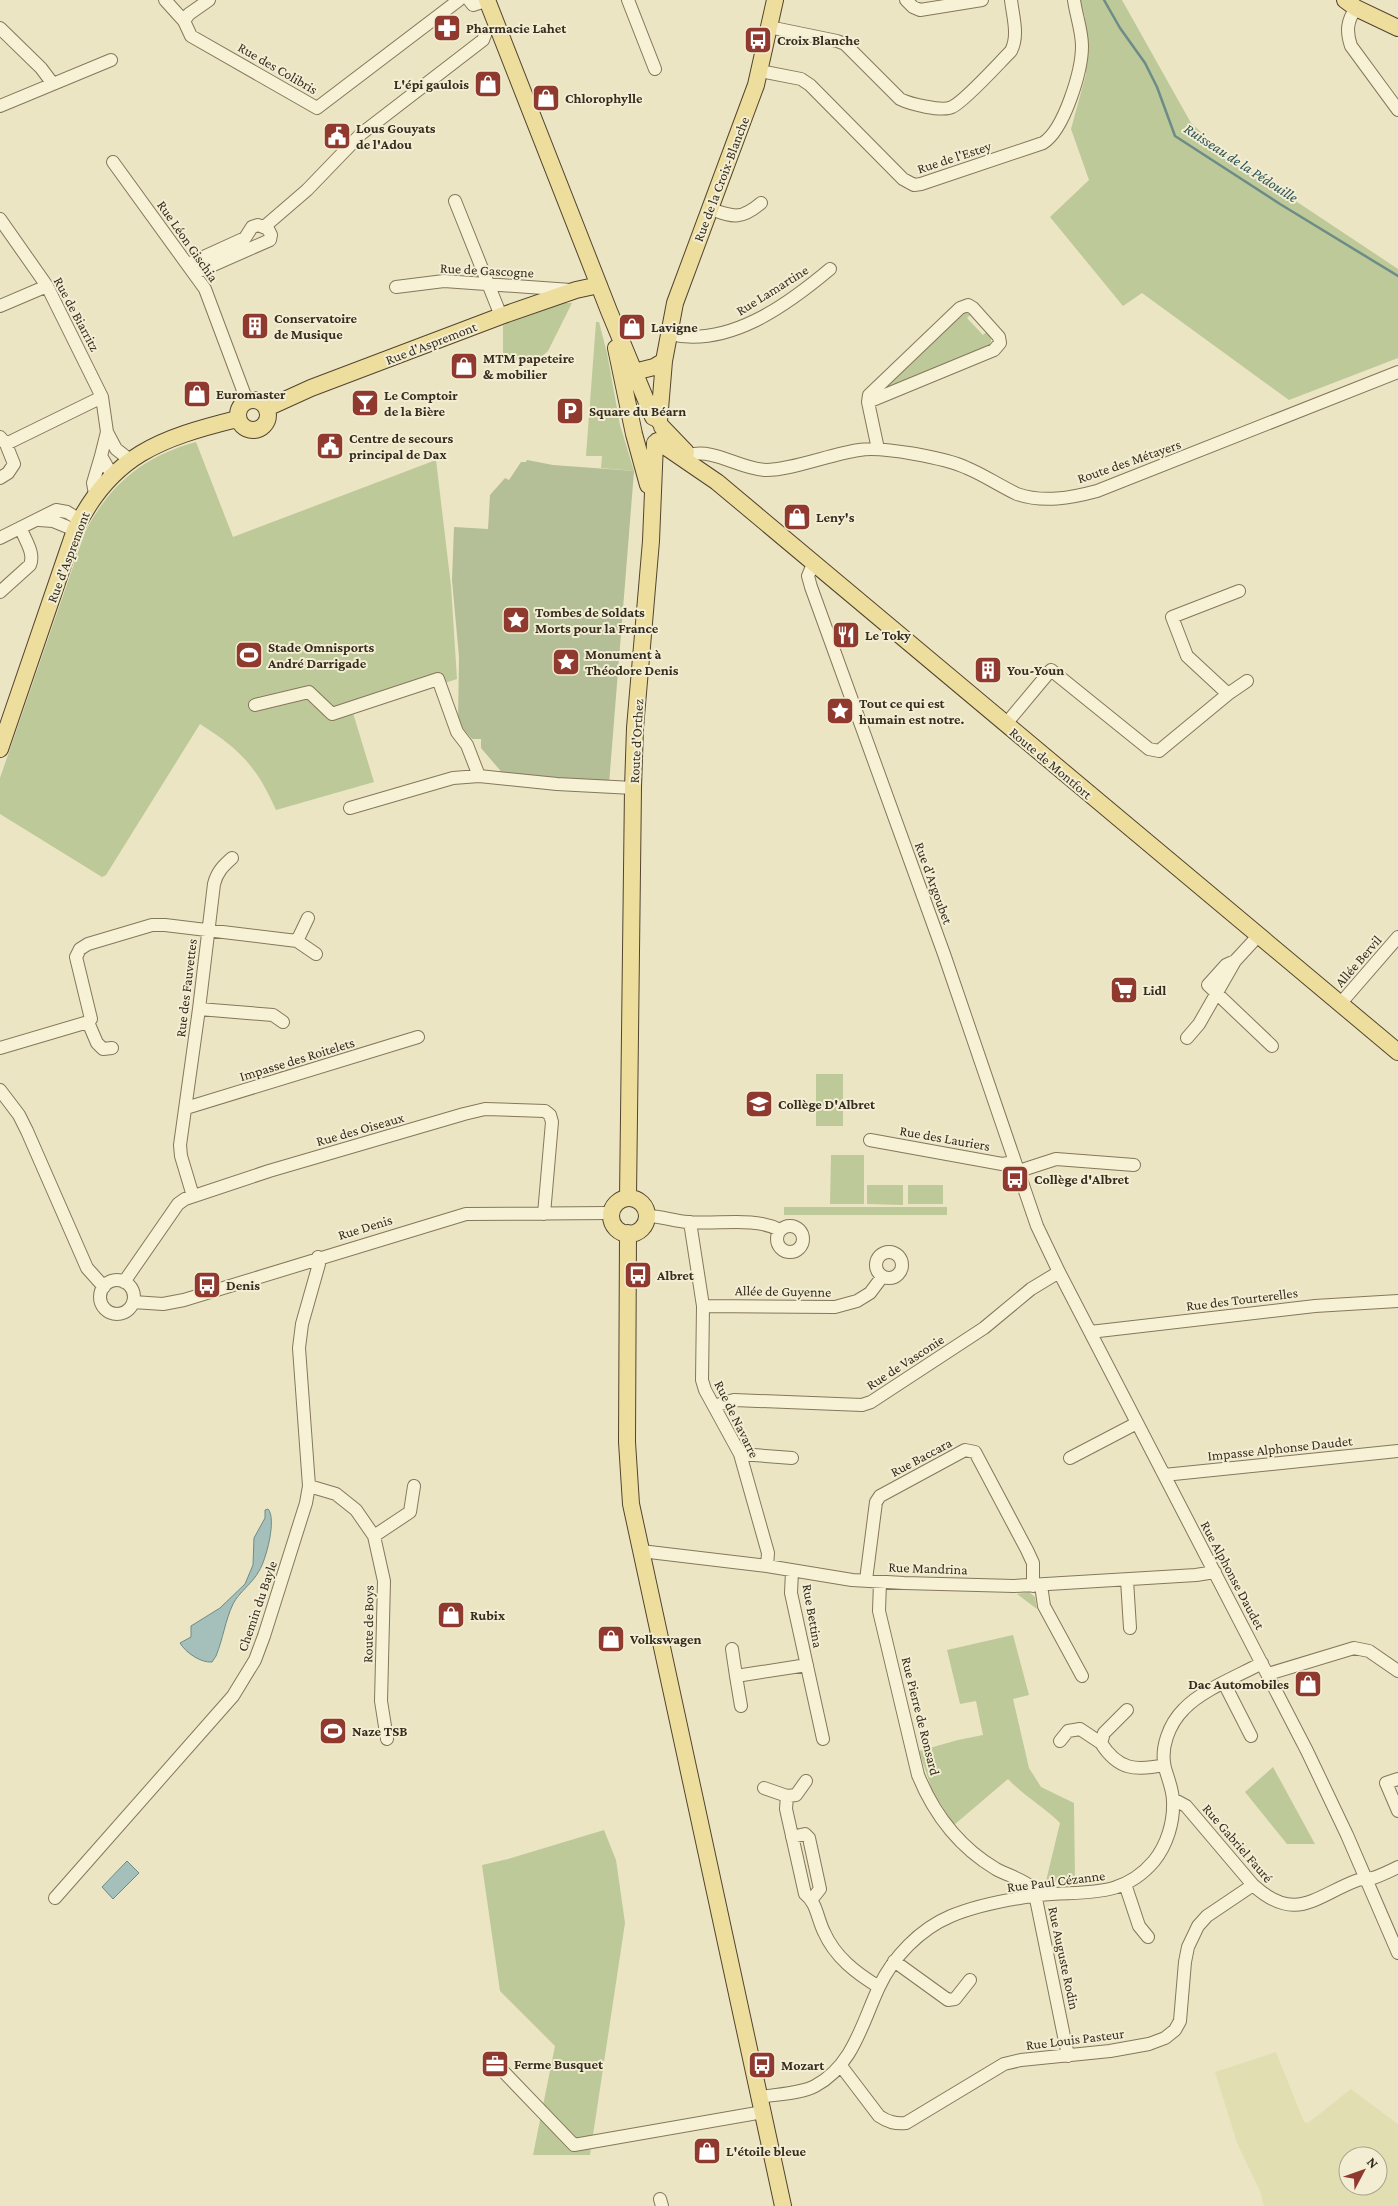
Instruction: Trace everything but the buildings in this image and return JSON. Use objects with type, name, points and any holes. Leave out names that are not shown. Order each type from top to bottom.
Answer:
[{"type":"main road","points":[[479,1],[646,400],[649,429]]},
{"type":"main road","name":"Rue de la Croix-Blanche","points":[[649,429],[675,303],[760,71],[769,27],[770,3]]},
{"type":"main road","points":[[1350,4],[1398,28]]},
{"type":"main road","name":"Rue d'Aspremont","points":[[267,408],[311,388],[501,316],[576,290],[598,286]]},
{"type":"main road","points":[[609,311],[649,429]]},
{"type":"main road","name":"Rue de la Croix-Blanche","points":[[646,400],[664,360]]},
{"type":"main road","points":[[634,372],[654,367],[664,360]]},
{"type":"main road","points":[[256,400],[267,408],[267,422],[257,430],[246,429],[238,419],[239,408],[247,401],[256,400]]},
{"type":"main road","name":"Rue d'Aspremont","points":[[0,749],[78,525],[95,494],[112,475],[130,460],[152,447],[238,419]]},
{"type":"main road","name":"Route de Montfort","points":[[649,429],[689,455],[705,472]]},
{"type":"main road","name":"Route de Montfort","points":[[649,429],[705,472],[1398,1052]]},
{"type":"main road","name":"Route d'Orthez","points":[[628,1198],[633,788],[635,728],[651,541],[652,501],[649,429]]},
{"type":"main road","points":[[628,1198],[641,1203],[647,1216],[641,1229],[628,1233],[615,1227],[611,1213],[617,1202],[628,1198]]},
{"type":"main road","points":[[628,1233],[628,1479],[631,1504],[783,2206]]},
{"type":"street","points":[[165,0],[184,21],[189,14],[210,0]]},
{"type":"street","name":"Rue des Colibris","points":[[184,21],[191,36],[317,108],[459,0]]},
{"type":"street","points":[[628,0],[655,69]]},
{"type":"street","points":[[906,0],[913,7],[920,10],[982,0]]},
{"type":"street","points":[[769,27],[845,44],[900,99],[906,102],[944,109],[958,104],[1011,52],[1016,36],[1011,0]]},
{"type":"street","name":"Rue de l'Estey","points":[[760,71],[801,79],[810,85],[903,179],[914,185],[921,184],[1043,143],[1049,139],[1069,104],[1081,57],[1082,44],[1074,0]]},
{"type":"street","points":[[1350,4],[1348,35],[1351,46],[1398,110]]},
{"type":"street","points":[[0,28],[41,68],[53,84]]},
{"type":"street","points":[[191,269],[270,240],[271,235],[264,227],[307,190],[361,134],[483,40],[484,35]]},
{"type":"street","points":[[0,106],[111,60]]},
{"type":"street","name":"Rue Léon Gischia","points":[[113,162],[205,289],[214,309],[233,368],[247,401]]},
{"type":"street","points":[[455,202],[501,316]]},
{"type":"street","points":[[710,210],[738,217],[750,213],[761,203]]},
{"type":"street","name":"Rue de Biarritz","points":[[0,219],[47,286],[102,397],[107,432],[116,449],[130,460]]},
{"type":"street","name":"Rue Lamartine","points":[[668,334],[692,337],[712,336],[737,329],[779,305],[830,269]]},
{"type":"street","name":"Rue de Gascogne","points":[[396,287],[444,281],[576,290]]},
{"type":"street","points":[[0,306],[47,286]]},
{"type":"street","points":[[868,402],[994,350],[1000,343],[1000,337],[973,308],[968,305],[963,306],[871,391],[868,402],[878,449]]},
{"type":"street","name":"Route des Métayers","points":[[689,455],[697,453],[709,454],[745,466],[766,470],[860,449],[878,449],[952,462],[1017,494],[1028,498],[1051,499],[1086,494],[1102,489],[1398,372]]},
{"type":"street","points":[[0,478],[12,469],[14,464],[3,440],[102,397]]},
{"type":"street","name":"Rue de Biarritz","points":[[95,494],[93,483],[107,432]]},
{"type":"street","points":[[101,456],[112,475]]},
{"type":"street","points":[[0,538],[56,510],[67,512],[78,525]]},
{"type":"street","points":[[0,592],[30,566],[32,561],[32,554],[20,529]]},
{"type":"street","name":"Rue d'Argoubet","points":[[813,564],[808,576],[811,588],[944,954],[1033,1215]]},
{"type":"street","points":[[1228,694],[1187,656],[1172,617],[1239,591]]},
{"type":"street","points":[[1005,725],[1051,670],[1149,750],[1159,751],[1247,680]]},
{"type":"street","points":[[255,705],[309,692],[332,714],[438,679],[457,732],[467,745],[479,776]]},
{"type":"street","points":[[350,808],[452,778],[479,776],[557,784],[633,788]]},
{"type":"street","points":[[232,858],[222,866],[216,875],[208,931],[297,941],[316,954]]},
{"type":"street","points":[[297,941],[308,918]]},
{"type":"street","name":"Rue des Fauvettes","points":[[112,1048],[103,1049],[97,1043],[88,1022],[91,1019],[76,957],[80,949],[88,944],[152,925],[208,931],[180,1145],[181,1156],[193,1196]]},
{"type":"street","points":[[1187,1038],[1199,1024],[1235,961],[1258,936]]},
{"type":"street","name":"Allée Bervil","points":[[1340,1004],[1398,937]]},
{"type":"street","points":[[1216,994],[1272,1046]]},
{"type":"street","points":[[199,1009],[273,1015],[283,1022]]},
{"type":"street","points":[[0,1048],[88,1022]]},
{"type":"street","name":"Impasse des Roitelets","points":[[186,1108],[418,1037]]},
{"type":"street","points":[[0,1090],[14,1107],[27,1130],[87,1268],[104,1286]]},
{"type":"street","name":"Rue des Oiseaux","points":[[124,1282],[132,1267],[178,1204],[193,1196],[464,1114],[485,1110],[545,1111],[550,1115],[552,1122],[544,1214]]},
{"type":"street","name":"Rue des Lauriers","points":[[870,1140],[1017,1166],[1056,1159],[1134,1165]]},
{"type":"street","name":"Rue Denis","points":[[133,1302],[163,1304],[184,1300],[466,1214],[611,1213]]},
{"type":"street","name":"Rue Alphonse Daudet","points":[[1033,1215],[1059,1272],[1307,1751],[1366,1878],[1398,1953]]},
{"type":"street","points":[[647,1216],[690,1222],[758,1223],[780,1230]]},
{"type":"street","name":"Rue de Navarre","points":[[690,1222],[703,1306],[702,1380],[740,1454],[768,1553],[767,1566]]},
{"type":"street","name":"Chemin du Bayle","points":[[55,1898],[233,1696],[255,1660],[274,1610],[302,1521],[309,1486],[299,1348],[302,1324],[319,1264],[318,1258]]},
{"type":"street","name":"Rue de Vasconie","points":[[714,1406],[734,1400],[862,1405],[871,1402],[984,1328],[1031,1289],[1059,1272]]},
{"type":"street","name":"Allée de Guyenne","points":[[703,1306],[835,1307],[857,1301],[870,1293],[882,1277]]},
{"type":"street","points":[[110,1282],[124,1282],[133,1293],[133,1302],[125,1312],[119,1314],[106,1310],[100,1299],[104,1286],[110,1282]]},
{"type":"street","name":"Rue des Tourterelles","points":[[1090,1332],[1315,1306],[1398,1301]]},
{"type":"street","points":[[1070,1458],[1137,1422]]},
{"type":"street","name":"Rue Baccara","points":[[866,1580],[876,1502],[880,1496],[965,1450],[975,1452],[1027,1550],[1033,1564],[1037,1585]]},
{"type":"street","name":"Impasse Alphonse Daudet","points":[[1164,1475],[1398,1451]]},
{"type":"street","points":[[740,1454],[792,1458]]},
{"type":"street","name":"Route de Boys","points":[[309,1486],[336,1494],[356,1510],[374,1536],[384,1580],[381,1701],[387,1739]]},
{"type":"street","points":[[374,1536],[410,1512],[414,1486]]},
{"type":"street","name":"Rue Mandrina","points":[[641,1551],[767,1566],[792,1572],[844,1579],[880,1582],[1037,1585],[1127,1580],[1214,1572]]},
{"type":"street","name":"Rue Bettina","points":[[792,1572],[791,1593],[823,1738]]},
{"type":"street","points":[[1127,1580],[1130,1628]]},
{"type":"street","name":"Rue Pierre de Ronsard","points":[[880,1582],[880,1611],[918,1775],[926,1794],[939,1817],[972,1852],[996,1869],[1026,1882],[1034,1889],[1036,1896]]},
{"type":"street","points":[[1037,1585],[1044,1606],[1082,1676]]},
{"type":"street","name":"Rue Paul Cézanne","points":[[501,2069],[574,2145],[761,2104],[813,2087],[841,2066],[852,2048],[879,1987],[894,1961],[928,1929],[949,1917],[968,1910],[1036,1896],[1104,1892],[1125,1884],[1142,1873],[1154,1862],[1163,1848],[1173,1814],[1173,1799],[1164,1765],[1166,1740],[1175,1720],[1184,1708],[1224,1683],[1265,1669],[1354,1648],[1369,1651],[1398,1671]]},
{"type":"street","points":[[732,1649],[741,1706]]},
{"type":"street","name":"Rue Bettina","points":[[736,1676],[807,1665]]},
{"type":"street","points":[[1224,1683],[1251,1736]]},
{"type":"street","points":[[1101,1743],[1104,1733],[1127,1710]]},
{"type":"street","points":[[1060,1741],[1068,1731],[1080,1729],[1101,1743],[1106,1751],[1126,1767],[1132,1769],[1164,1765]]},
{"type":"street","points":[[1398,1778],[1386,1783],[1398,1811]]},
{"type":"street","points":[[764,1788],[787,1796],[796,1794],[806,1781]]},
{"type":"street","points":[[787,1796],[786,1809],[805,1894],[812,1899],[824,1932],[846,1964],[879,1987]]},
{"type":"street","name":"Rue Gabriel Fauré","points":[[1173,1799],[1186,1806],[1253,1885],[1266,1897],[1280,1904],[1295,1905],[1314,1901],[1360,1878],[1371,1879],[1398,1867]]},
{"type":"street","points":[[1125,1884],[1139,1926],[1148,1937]]},
{"type":"street","name":"Rue Louis Pasteur","points":[[841,2066],[879,2116],[886,2121],[897,2124],[906,2123],[1004,2064],[1021,2060],[1068,2056],[1149,2044],[1165,2038],[1180,2021],[1186,1954],[1198,1926],[1207,1916],[1253,1885]]},
{"type":"street","name":"Rue Auguste Rodin","points":[[1036,1896],[1068,2056]]},
{"type":"street","points":[[894,1961],[948,2000],[955,2000],[970,1980]]},
{"type":"shaded area","points":[[1276,2052],[1304,2122],[1308,2123],[1351,2089],[1398,2124],[1398,2206],[1264,2206],[1260,2191],[1237,2143],[1215,2072]]},
{"type":"green space","points":[[1080,0],[1122,0],[1191,123],[1225,154],[1398,269],[1398,358],[1289,400],[1142,293],[1123,306],[1050,217],[1089,180],[1071,129],[1086,74],[1085,17]]},
{"type":"green space","points":[[560,303],[572,303],[548,351],[540,358],[524,356],[523,360],[503,359],[503,325]]},
{"type":"green space","points":[[965,310],[972,313],[967,318],[983,335],[988,331],[991,334],[989,345],[885,389],[882,385]]},
{"type":"green space","points":[[596,322],[599,322],[607,353],[620,425],[634,471],[601,468],[602,456],[586,456]]},
{"type":"green space","name":"Stade Omnisports André Darrigade","points":[[196,442],[233,537],[436,460],[451,586],[457,679],[353,713],[374,782],[276,810],[254,770],[246,760],[226,742],[200,724],[106,875],[102,877],[0,814],[0,778],[85,532],[106,500],[130,474],[160,455]]},
{"type":"green space","points":[[527,460],[553,465],[634,471],[609,784],[505,776],[481,748],[481,739],[472,739],[458,723],[459,657],[452,580],[454,527],[488,529],[490,495],[505,478],[509,480],[521,462],[526,462]]},
{"type":"green space","points":[[816,1074],[843,1074],[843,1126],[816,1126]]},
{"type":"green space","points":[[831,1155],[864,1155],[864,1204],[830,1204]]},
{"type":"green space","points":[[867,1185],[903,1185],[903,1205],[867,1204]]},
{"type":"green space","points":[[908,1185],[943,1185],[943,1204],[908,1204]]},
{"type":"green space","points":[[784,1207],[947,1207],[947,1215],[784,1215]]},
{"type":"green space","points":[[1029,1592],[1035,1597],[1037,1609],[1017,1594]]},
{"type":"green space","points":[[1013,1635],[1029,1695],[1013,1699],[1029,1768],[1041,1787],[1074,1803],[1075,1885],[1046,1881],[1060,1823],[1054,1817],[1008,1779],[954,1825],[932,1790],[919,1751],[983,1735],[976,1701],[960,1704],[947,1650]]},
{"type":"green space","points":[[1273,1767],[1315,1844],[1287,1844],[1245,1792]]},
{"type":"green space","points":[[604,1830],[616,1860],[625,1923],[590,2155],[533,2155],[555,2046],[500,1991],[482,1865]]},
{"type":"water","points":[[268,1509],[271,1530],[262,1566],[233,1604],[216,1656],[212,1662],[194,1657],[180,1643],[191,1637],[191,1626],[220,1608],[245,1584],[253,1565],[254,1538],[265,1518],[265,1510]]},
{"type":"water","points":[[127,1861],[139,1873],[113,1899],[102,1887]]},
{"type":"waterway","name":"Ruisseau de la Pédouille","points":[[1104,0],[1120,28],[1145,63],[1157,87],[1175,136],[1280,204],[1398,276]]},
{"type":"place","name":"Pharmacie Lahet","points":[[447,28]]},
{"type":"place","name":"Croix Blanche","points":[[758,40]]},
{"type":"place","name":"L'épi gaulois","points":[[488,84]]},
{"type":"place","name":"Chlorophylle","points":[[546,98]]},
{"type":"place","name":"Lous Gouyats de l'Adou","points":[[337,136]]},
{"type":"place","name":"Conservatoire de Musique","points":[[255,326]]},
{"type":"place","name":"Lavigne","points":[[632,327]]},
{"type":"place","name":"MTM papeteire & mobilier","points":[[464,366]]},
{"type":"place","name":"Euromaster","points":[[197,394]]},
{"type":"place","name":"Le Comptoir de la Bière","points":[[365,403]]},
{"type":"place","name":"Square du Béarn","points":[[570,411]]},
{"type":"place","name":"Centre de secours principal de Dax","points":[[330,446]]},
{"type":"place","name":"Leny's","points":[[797,517]]},
{"type":"place","name":"Tombes de Soldats Morts pour la France","points":[[516,620]]},
{"type":"place","name":"Le Toky","points":[[846,635]]},
{"type":"place","name":"Stade Omnisports André Darrigade","points":[[249,655]]},
{"type":"place","name":"Monument à Théodore Denis","points":[[566,662]]},
{"type":"place","name":"You-Youn","points":[[988,670]]},
{"type":"place","name":"Tout ce qui est humain est notre.","points":[[840,711]]},
{"type":"place","name":"Lidl","points":[[1124,990]]},
{"type":"place","name":"Collège D'Albret","points":[[759,1104]]},
{"type":"place","name":"Collège d'Albret","points":[[1015,1179]]},
{"type":"place","name":"Albret","points":[[638,1275]]},
{"type":"place","name":"Denis","points":[[207,1285]]},
{"type":"place","name":"Rubix","points":[[451,1615]]},
{"type":"place","name":"Volkswagen","points":[[611,1639]]},
{"type":"place","name":"Dac Automobiles","points":[[1308,1684]]},
{"type":"place","name":"Naze TSB","points":[[333,1731]]},
{"type":"place","name":"Ferme Busquet","points":[[495,2064]]},
{"type":"place","name":"Mozart","points":[[762,2065]]},
{"type":"place","name":"L'étoile bleue","points":[[707,2151]]}]
